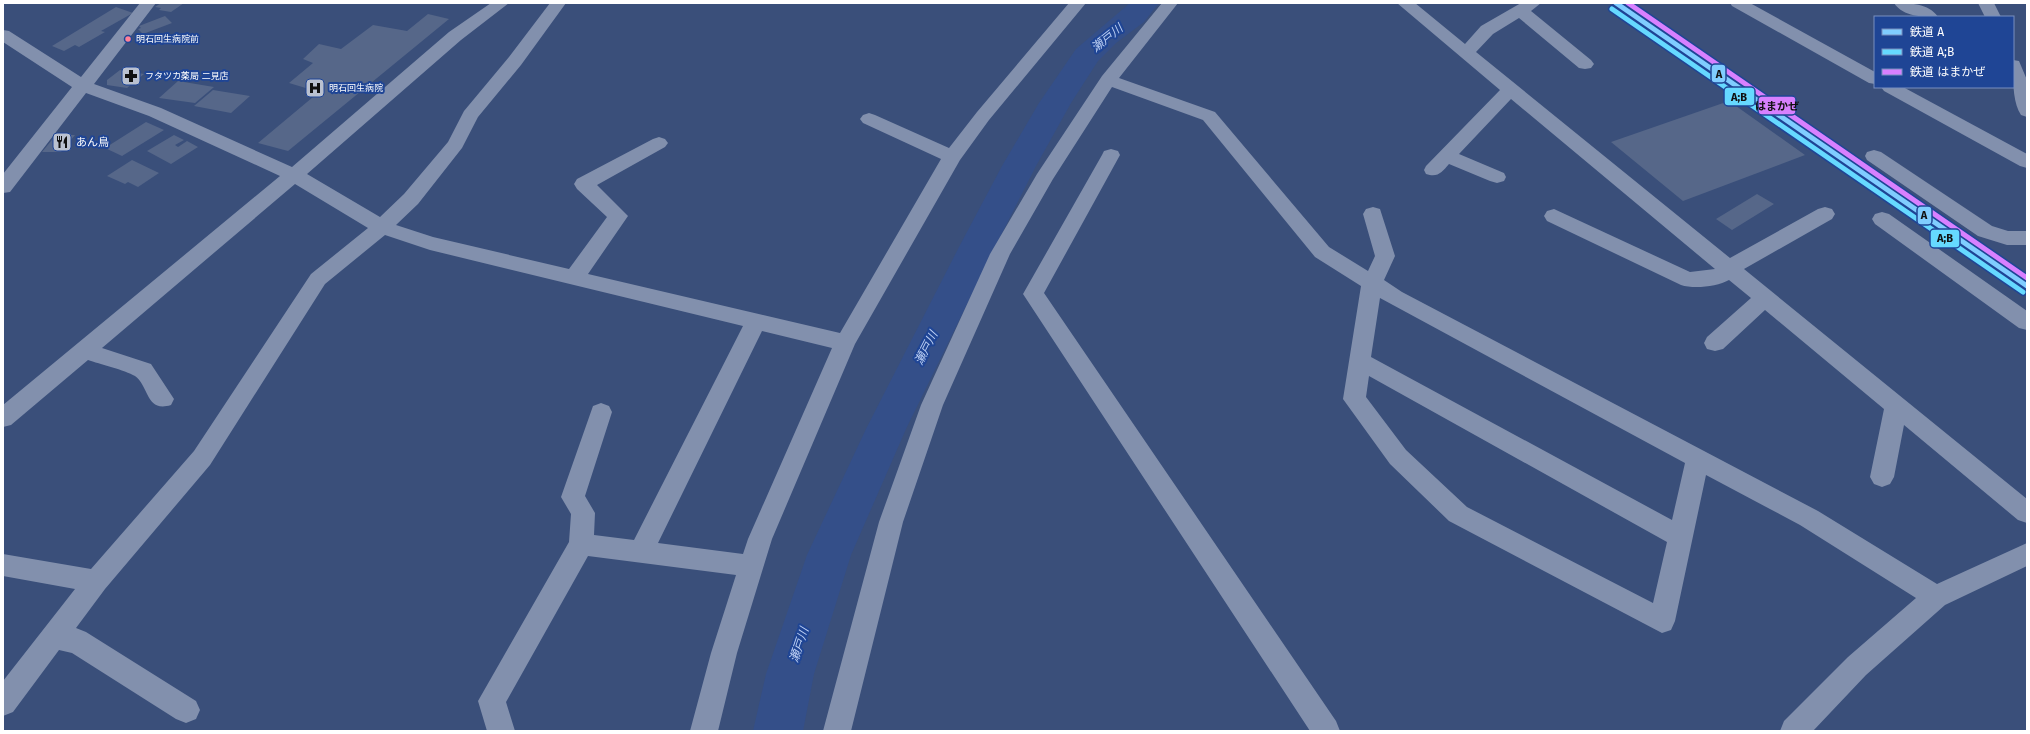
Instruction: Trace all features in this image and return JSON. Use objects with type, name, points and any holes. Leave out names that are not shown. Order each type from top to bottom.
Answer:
[{"type":"street","points":[[3,187],[148,3]]},
{"type":"street","points":[[3,418],[294,175],[455,36],[501,3]]},
{"type":"street","points":[[3,703],[96,581],[202,458],[318,279],[382,228],[411,199],[456,144],[470,115],[515,61],[558,3]]},
{"type":"street","points":[[704,731],[724,653],[760,539],[845,343],[952,156],[983,116],[1078,3]]},
{"type":"street","points":[[837,731],[891,522],[932,405],[1000,254],[1044,178],[1108,80],[1170,3]]},
{"type":"street","points":[[1405,3],[2027,513]]},
{"type":"street","points":[[1738,3],[1874,78]]},
{"type":"street","points":[[1902,3],[1928,16]]},
{"type":"street","points":[[1986,3],[1992,16]]},
{"type":"street","points":[[1466,53],[1487,30],[1526,7],[1585,64]]},
{"type":"street","points":[[3,35],[83,86],[154,112],[294,175],[382,228],[430,243],[845,343]]},
{"type":"street","points":[[2014,61],[2027,63]]},
{"type":"street","points":[[2014,68],[2025,98],[2027,111]]},
{"type":"street","points":[[1108,80],[1209,116],[1322,252],[1402,301],[1809,518],[1936,597]]},
{"type":"street","points":[[1892,88],[2027,162]]},
{"type":"street","points":[[1433,170],[1511,89]]},
{"type":"street","points":[[869,119],[952,156]]},
{"type":"street","points":[[574,278],[618,216],[584,184],[659,143]]},
{"type":"street","points":[[1111,155],[1033,294],[1326,731]]},
{"type":"street","points":[[1446,156],[1497,177]]},
{"type":"street","points":[[1874,156],[1985,231],[2008,238],[2027,238]]},
{"type":"street","points":[[1373,214],[1385,256],[1372,282],[1354,399],[1398,457],[1458,514],[1662,621],[1698,458]]},
{"type":"street","points":[[1554,216],[1688,280],[1720,276],[1730,268],[1826,214]]},
{"type":"street","points":[[1882,219],[2027,322]]},
{"type":"street","points":[[1715,343],[1765,297]]},
{"type":"street","points":[[641,552],[756,321]]},
{"type":"street","points":[[84,350],[143,370],[163,399]]},
{"type":"street","points":[[1360,361],[1680,537]]},
{"type":"street","points":[[1882,477],[1896,405]]},
{"type":"street","points":[[501,731],[492,702],[581,544],[583,513],[573,497],[601,412]]},
{"type":"street","points":[[581,544],[752,566]]},
{"type":"street","points":[[1794,731],[1857,666],[1894,632],[1936,597],[2027,554]]},
{"type":"street","points":[[3,565],[96,581]]},
{"type":"street","points":[[53,637],[77,641],[186,710]]},
{"type":"building","points":[[161,3],[184,3],[171,12],[159,10],[161,8],[155,7]]},
{"type":"building","points":[[116,7],[133,13],[101,31],[105,32],[79,47],[75,45],[64,51],[52,46]]},
{"type":"building","points":[[428,14],[449,19],[288,151],[258,143],[319,92],[289,83],[313,63],[303,59],[319,44],[341,49],[373,25],[407,31]]},
{"type":"building","points":[[165,16],[172,23],[143,34],[138,29],[141,28],[139,26]]},
{"type":"building","points":[[120,70],[144,74],[127,88],[107,85],[107,80]]},
{"type":"building","points":[[178,81],[214,87],[195,103],[159,98]]},
{"type":"building","points":[[213,90],[250,96],[231,113],[194,106]]},
{"type":"building","points":[[1729,101],[1805,155],[1683,201],[1611,142]]},
{"type":"building","points":[[146,122],[164,130],[122,156],[105,148]]},
{"type":"building","points":[[56,135],[75,135],[61,152],[42,152]]},
{"type":"building","points":[[174,135],[184,140],[175,145],[178,147],[187,141],[198,147],[171,164],[147,151]]},
{"type":"building","points":[[132,160],[159,173],[138,187],[128,182],[125,184],[107,176]]},
{"type":"building","points":[[1757,194],[1774,204],[1732,230],[1716,219]]},
{"type":"waterway","name":"瀬戸川","points":[[778,731],[790,674],[829,555],[886,429],[977,247],[1019,166],[1055,103],[1087,55],[1106,37],[1134,16],[1145,3]]},
{"type":"rail line","name":"A","points":[[1616,3],[2027,286]]},
{"type":"rail line","name":"はまかぜ","points":[[1628,3],[2027,278]]},
{"type":"rail line","name":"A;B","points":[[1612,9],[2023,292]]},
{"type":"place","name":"明石回生病院前","points":[[128,39]]},
{"type":"place","name":"フタツカ薬局 二見店","points":[[131,76]]},
{"type":"place","name":"明石回生病院","points":[[315,88]]},
{"type":"place","name":"あん鳥","points":[[62,142]]}]
